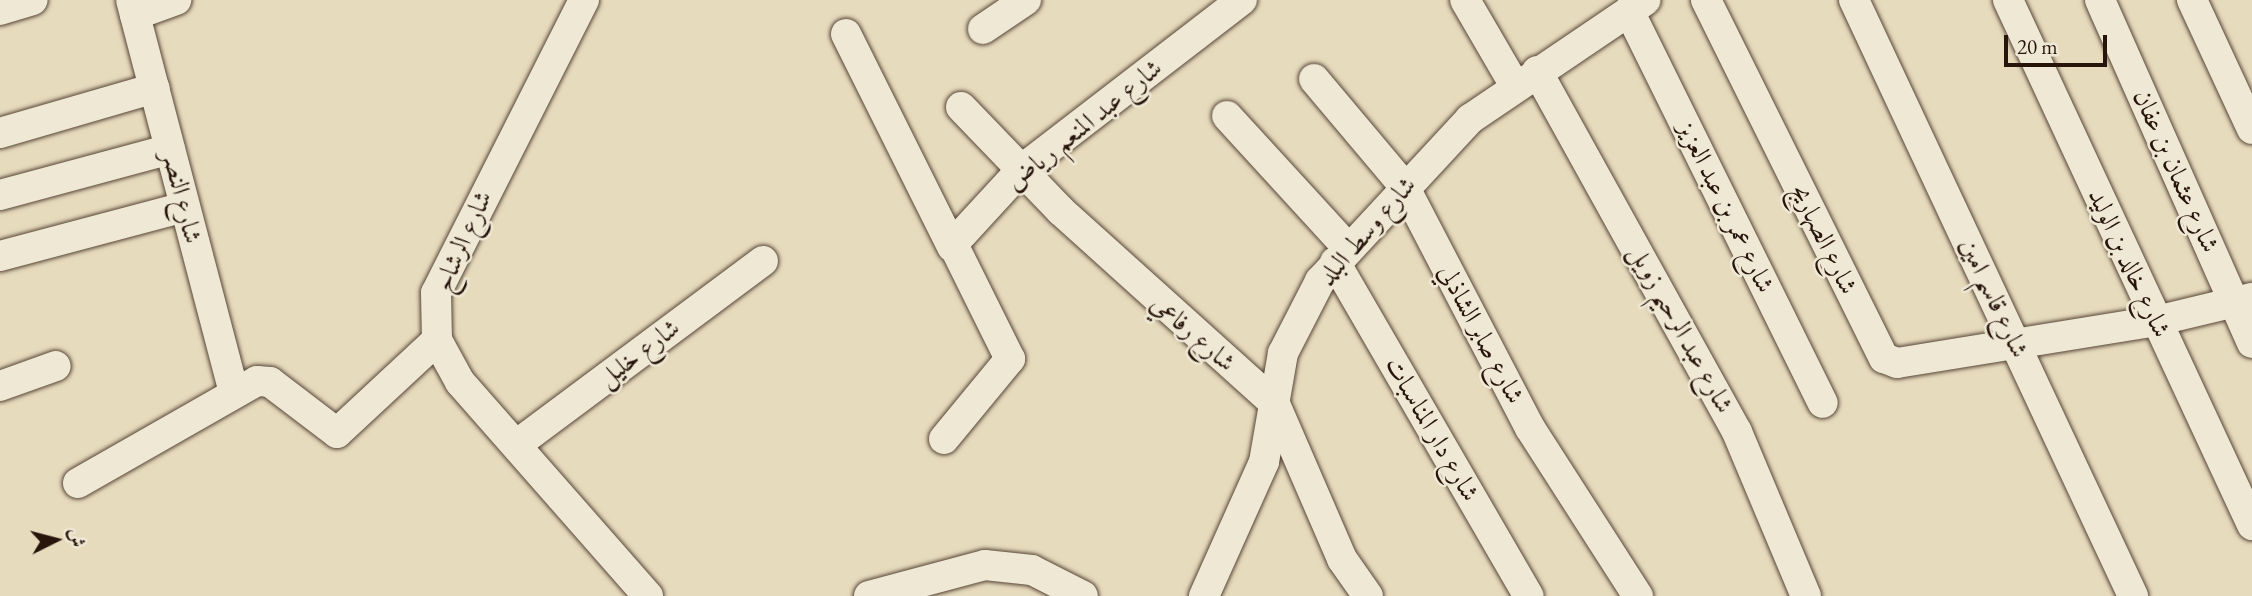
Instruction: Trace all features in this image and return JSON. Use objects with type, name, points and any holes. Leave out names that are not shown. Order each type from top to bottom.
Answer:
[{"type":"street","points":[[0,10],[32,0]]},
{"type":"street","points":[[133,7],[176,0]]},
{"type":"street","name":"شارع الرشاح","points":[[584,0],[436,293],[437,340],[460,382],[648,596]]},
{"type":"street","points":[[983,29],[1026,0]]},
{"type":"street","name":"شارع عبد الرحيم زويل","points":[[1465,0],[1526,79],[1737,432],[1806,596]]},
{"type":"street","name":"شارع الصهاريج","points":[[1706,0],[1884,358],[1898,363],[2157,321],[2243,300]]},
{"type":"street","name":"شارع قاسم امين","points":[[1854,0],[2133,596]]},
{"type":"street","name":"شارع خالد بن الوليد","points":[[2008,0],[2252,525]]},
{"type":"street","name":"شارع عثمان بن عفان","points":[[2100,0],[2243,300],[2252,343]]},
{"type":"street","points":[[2192,0],[2252,129]]},
{"type":"street","name":"شارع عبد المنعم رياض","points":[[952,247],[1021,170],[1233,3]]},
{"type":"street","name":"شارع وسط البلد","points":[[1204,596],[1264,462],[1283,353],[1341,254],[1470,119],[1638,6]]},
{"type":"street","name":"شارع عمر بن عبد العزيز","points":[[1638,6],[1823,403]]},
{"type":"street","name":"شارع النصر","points":[[133,7],[234,393]]},
{"type":"street","points":[[846,34],[1010,359],[944,439]]},
{"type":"street","name":"شارع صابر الشاذلي","points":[[1314,79],[1404,186],[1531,428],[1638,596]]},
{"type":"street","points":[[0,132],[155,88]]},
{"type":"street","name":"شارع رفاعي","points":[[961,107],[1021,170],[1166,310],[1275,404],[1342,558],[1368,596]]},
{"type":"street","name":"شارع دار المناسبات","points":[[1227,116],[1341,254],[1529,596]]},
{"type":"street","points":[[0,195],[170,149]]},
{"type":"street","points":[[0,256],[184,207]]},
{"type":"street","name":"شارع خليل","points":[[516,445],[763,261]]},
{"type":"street","points":[[78,483],[257,381],[270,383],[337,433],[437,340]]},
{"type":"street","points":[[0,386],[56,366]]},
{"type":"street","points":[[869,596],[985,565],[1083,596]]}]
